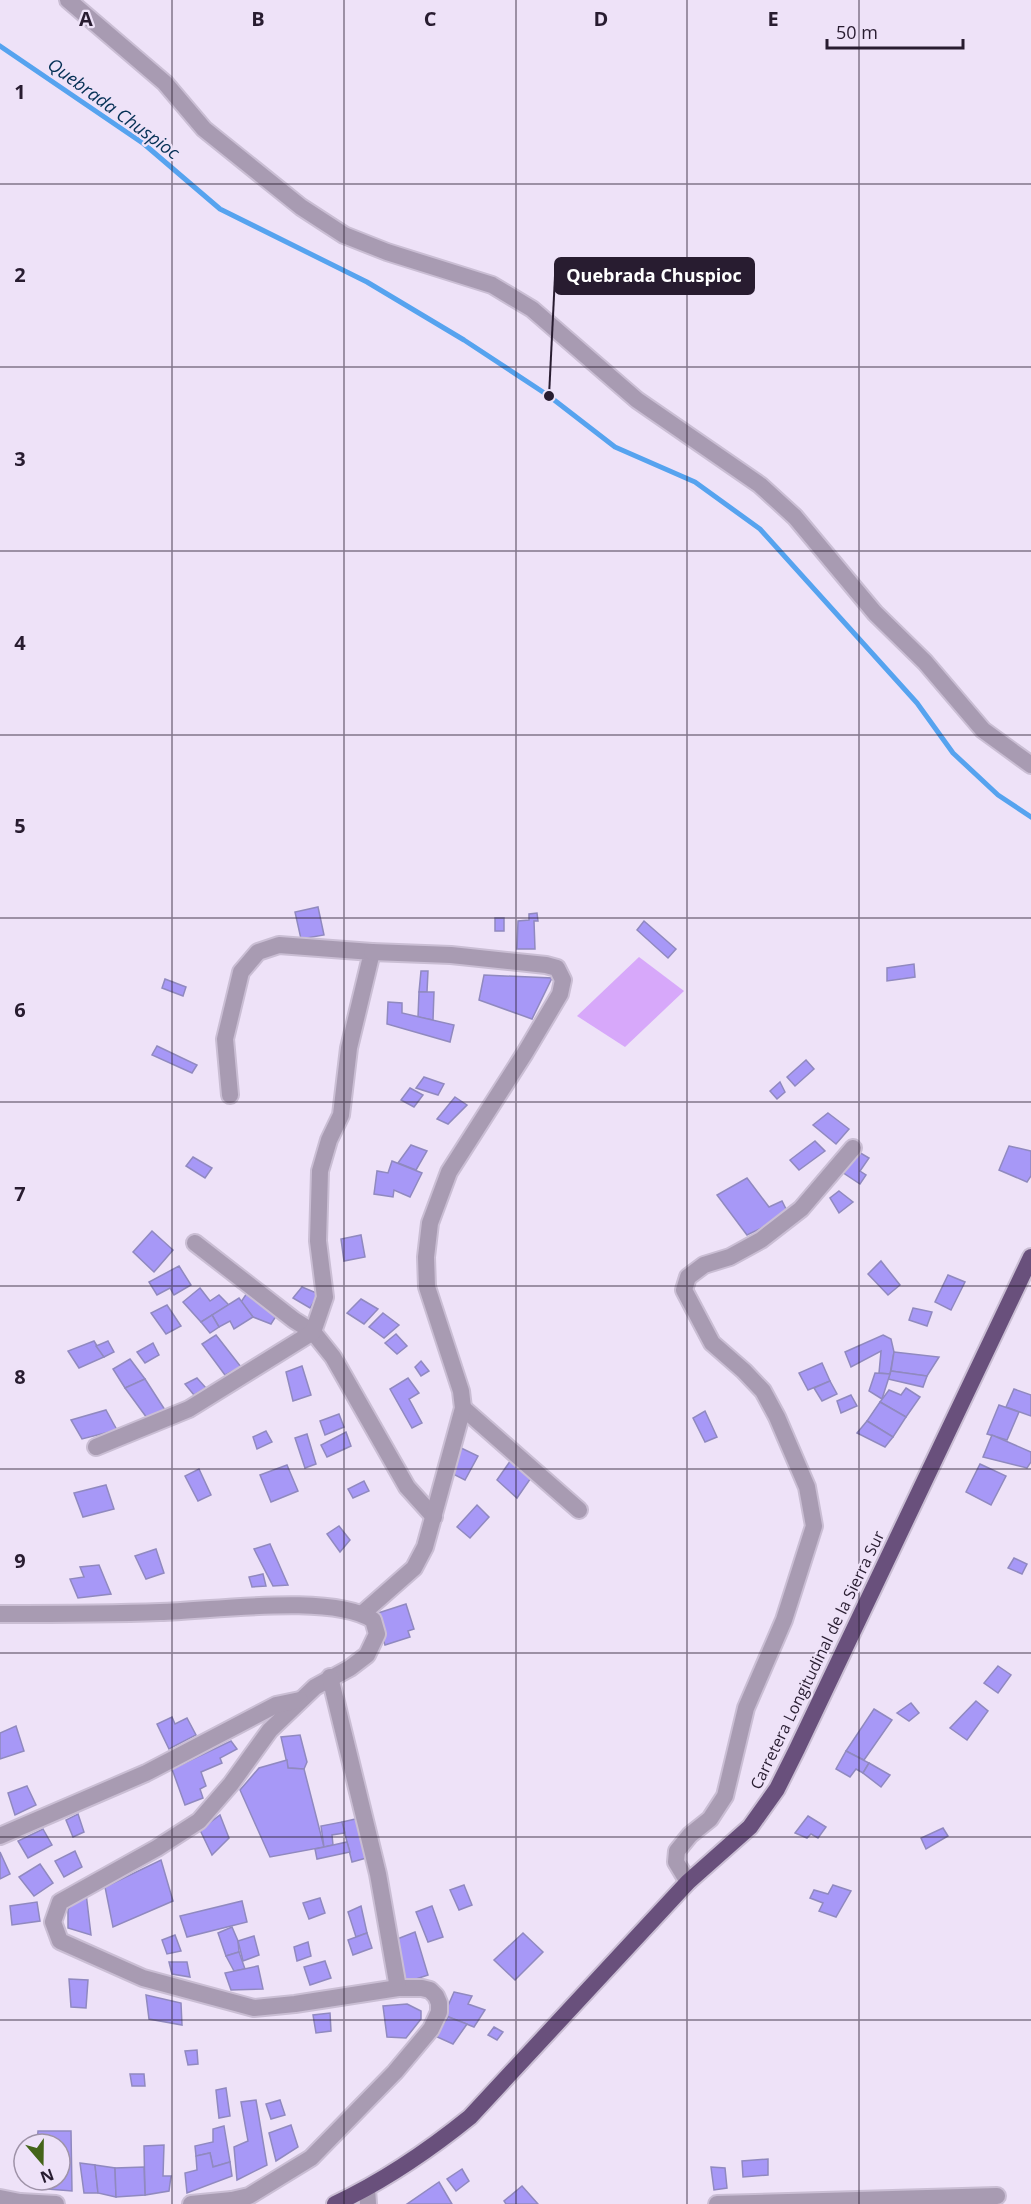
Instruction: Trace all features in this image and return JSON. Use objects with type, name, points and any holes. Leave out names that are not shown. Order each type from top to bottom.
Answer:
[{"type":"highway","name":"Carretera Longitudinal de la Sierra Sur","points":[[335,2204],[367,2196],[395,2172],[470,2117],[688,1882],[750,1827],[777,1789],[1031,1257]]},
{"type":"street","points":[[68,0],[165,83],[204,129],[301,207],[344,235],[387,252],[492,285],[532,309],[637,400],[760,485],[795,516],[875,613],[925,662],[983,730],[1031,765]]},
{"type":"street","points":[[230,1095],[225,1039],[241,972],[258,952],[279,945],[452,955],[546,965],[557,968],[563,980],[560,994],[525,1053],[449,1172],[430,1223],[426,1257],[427,1287],[461,1391],[463,1408],[425,1547],[414,1568],[363,1613]]},
{"type":"street","points":[[96,1447],[189,1409],[313,1332],[326,1297],[318,1241],[320,1171],[329,1140],[341,1115],[349,1048],[372,952]]},
{"type":"street","points":[[688,1882],[676,1862],[677,1851],[690,1835],[710,1819],[725,1796],[746,1708],[784,1620],[814,1526],[807,1486],[777,1418],[762,1391],[744,1371],[712,1343],[684,1290],[688,1276],[704,1265],[730,1257],[761,1240],[801,1209],[853,1148]]},
{"type":"street","points":[[195,1243],[294,1320],[313,1332],[333,1357],[407,1487],[434,1517]]},
{"type":"street","points":[[463,1408],[579,1510]]},
{"type":"street","points":[[0,1614],[164,1612],[223,1607],[320,1606],[363,1613],[373,1620],[378,1634],[367,1655],[350,1668],[330,1677],[300,1700],[270,1730],[231,1784],[199,1821],[157,1848],[60,1902],[53,1922],[60,1941],[143,1978],[254,2008],[398,1988],[422,1988],[430,1990],[436,1996],[439,2012],[431,2029],[395,2072],[311,2158],[249,2196],[232,2202],[191,2204]]},
{"type":"street","points":[[330,1677],[378,1874],[398,1988]]},
{"type":"street","points":[[0,1836],[146,1773],[276,1705],[300,1700]]},
{"type":"street","points":[[717,2204],[998,2196]]},
{"type":"street","points":[[0,2198],[20,2203],[56,2204]]},
{"type":"shaded area","points":[[639,957],[684,991],[625,1047],[577,1016]]},
{"type":"building","points":[[318,907],[324,935],[301,939],[295,912]]},
{"type":"building","points":[[537,913],[538,921],[534,921],[535,949],[517,949],[518,921],[529,920],[529,914]]},
{"type":"building","points":[[495,918],[504,918],[504,931],[495,931]]},
{"type":"building","points":[[644,921],[676,949],[668,958],[637,930]]},
{"type":"building","points":[[914,964],[915,977],[887,981],[887,968]]},
{"type":"building","points":[[421,971],[428,971],[427,992],[419,992]]},
{"type":"building","points":[[484,975],[552,978],[532,1019],[479,1000]]},
{"type":"building","points":[[165,979],[186,987],[183,996],[162,988]]},
{"type":"building","points":[[419,992],[434,992],[433,1020],[418,1017]]},
{"type":"building","points":[[388,1002],[402,1003],[402,1013],[454,1025],[450,1042],[387,1024]]},
{"type":"building","points":[[157,1046],[197,1065],[192,1073],[152,1055]]},
{"type":"building","points":[[806,1060],[814,1069],[795,1086],[787,1077]]},
{"type":"building","points":[[424,1077],[444,1084],[438,1095],[416,1088]]},
{"type":"building","points":[[780,1082],[785,1092],[777,1099],[770,1091]]},
{"type":"building","points":[[410,1088],[423,1095],[414,1107],[401,1100]]},
{"type":"building","points":[[455,1097],[467,1105],[448,1124],[437,1119]]},
{"type":"building","points":[[828,1113],[849,1129],[836,1144],[813,1125]]},
{"type":"building","points":[[815,1141],[825,1151],[799,1170],[790,1160]]},
{"type":"building","points":[[411,1145],[427,1151],[416,1170],[398,1163]]},
{"type":"building","points":[[1009,1146],[1031,1151],[1031,1176],[1027,1182],[999,1170]]},
{"type":"building","points":[[857,1151],[869,1158],[860,1171],[866,1175],[860,1184],[842,1172]]},
{"type":"building","points":[[193,1157],[212,1168],[205,1178],[186,1166]]},
{"type":"building","points":[[392,1161],[422,1173],[410,1197],[394,1190],[393,1197],[374,1194],[377,1171],[388,1173]]},
{"type":"building","points":[[747,1178],[769,1207],[782,1201],[789,1215],[747,1235],[717,1195]]},
{"type":"building","points":[[839,1191],[853,1202],[839,1213],[830,1198]]},
{"type":"building","points":[[152,1231],[173,1250],[154,1272],[133,1252]]},
{"type":"building","points":[[361,1235],[365,1257],[344,1261],[341,1239]]},
{"type":"building","points":[[881,1261],[900,1285],[888,1295],[868,1274]]},
{"type":"building","points":[[179,1266],[191,1285],[174,1295],[170,1288],[157,1295],[149,1282]]},
{"type":"building","points":[[948,1275],[965,1282],[951,1310],[935,1302]]},
{"type":"building","points":[[302,1287],[319,1294],[310,1308],[293,1298]]},
{"type":"building","points":[[200,1288],[210,1301],[219,1295],[229,1305],[201,1322],[183,1302]]},
{"type":"building","points":[[249,1290],[278,1313],[271,1324],[253,1317],[241,1302]]},
{"type":"building","points":[[239,1298],[253,1317],[234,1329],[230,1321],[219,1327],[212,1315]]},
{"type":"building","points":[[361,1299],[378,1309],[364,1324],[347,1313]]},
{"type":"building","points":[[167,1305],[181,1326],[166,1334],[151,1313]]},
{"type":"building","points":[[913,1308],[932,1312],[927,1326],[909,1320]]},
{"type":"building","points":[[383,1313],[399,1325],[384,1338],[369,1327]]},
{"type":"building","points":[[212,1315],[219,1327],[210,1333],[201,1322]]},
{"type":"building","points":[[396,1334],[407,1346],[397,1354],[385,1343]]},
{"type":"building","points":[[216,1335],[241,1367],[225,1375],[202,1344]]},
{"type":"building","points":[[883,1335],[891,1339],[894,1352],[890,1374],[879,1373],[881,1351],[851,1367],[845,1352]]},
{"type":"building","points":[[94,1341],[104,1357],[79,1368],[68,1351]]},
{"type":"building","points":[[108,1341],[114,1352],[104,1357],[96,1346]]},
{"type":"building","points":[[153,1343],[159,1355],[145,1363],[137,1352]]},
{"type":"building","points":[[894,1352],[939,1357],[927,1376],[891,1371]]},
{"type":"building","points":[[130,1359],[145,1379],[125,1388],[113,1369]]},
{"type":"building","points":[[421,1361],[429,1371],[421,1376],[415,1367]]},
{"type":"building","points":[[822,1363],[830,1381],[808,1390],[799,1373]]},
{"type":"building","points":[[302,1366],[311,1395],[293,1401],[286,1372]]},
{"type":"building","points":[[891,1371],[927,1376],[923,1387],[888,1379]]},
{"type":"building","points":[[875,1373],[890,1374],[882,1399],[869,1391]]},
{"type":"building","points":[[197,1378],[206,1388],[194,1395],[185,1384]]},
{"type":"building","points":[[408,1378],[419,1393],[409,1399],[422,1423],[412,1428],[390,1389]]},
{"type":"building","points":[[145,1379],[165,1410],[147,1418],[125,1388]]},
{"type":"building","points":[[830,1381],[837,1394],[822,1401],[814,1388]]},
{"type":"building","points":[[906,1388],[920,1397],[906,1417],[880,1402],[889,1390],[901,1395]]},
{"type":"building","points":[[1014,1389],[1031,1395],[1031,1416],[1006,1407]]},
{"type":"building","points":[[851,1395],[857,1406],[841,1413],[837,1401]]},
{"type":"building","points":[[880,1402],[906,1417],[893,1437],[867,1421]]},
{"type":"building","points":[[999,1405],[1019,1412],[1007,1440],[987,1434]]},
{"type":"building","points":[[106,1410],[117,1430],[82,1439],[71,1420]]},
{"type":"building","points":[[705,1411],[717,1437],[705,1442],[693,1418]]},
{"type":"building","points":[[339,1414],[344,1427],[325,1435],[320,1421]]},
{"type":"building","points":[[867,1421],[893,1437],[885,1447],[857,1433]]},
{"type":"building","points":[[266,1431],[272,1442],[257,1449],[253,1437]]},
{"type":"building","points":[[346,1432],[351,1446],[327,1457],[321,1445]]},
{"type":"building","points":[[307,1434],[316,1464],[305,1468],[295,1438]]},
{"type":"building","points":[[992,1435],[1031,1452],[1031,1462],[1027,1468],[983,1457]]},
{"type":"building","points":[[459,1447],[478,1456],[465,1480],[447,1471]]},
{"type":"building","points":[[511,1460],[533,1475],[517,1498],[497,1480]]},
{"type":"building","points":[[980,1464],[1006,1476],[991,1505],[966,1492]]},
{"type":"building","points":[[287,1465],[298,1491],[271,1502],[260,1475]]},
{"type":"building","points":[[199,1469],[211,1495],[198,1501],[185,1476]]},
{"type":"building","points":[[364,1481],[369,1491],[353,1498],[348,1489]]},
{"type":"building","points":[[106,1485],[114,1509],[83,1517],[74,1493]]},
{"type":"building","points":[[477,1505],[489,1517],[470,1538],[457,1527]]},
{"type":"building","points":[[339,1526],[350,1540],[340,1552],[327,1534]]},
{"type":"building","points":[[270,1544],[288,1585],[273,1586],[254,1549]]},
{"type":"building","points":[[156,1549],[164,1573],[146,1579],[135,1556]]},
{"type":"building","points":[[1014,1558],[1027,1564],[1022,1574],[1008,1568]]},
{"type":"building","points":[[99,1565],[111,1594],[78,1598],[70,1579],[84,1577],[80,1567]]},
{"type":"building","points":[[263,1574],[266,1586],[252,1587],[249,1577]]},
{"type":"building","points":[[406,1604],[414,1629],[408,1631],[410,1637],[385,1645],[375,1614]]},
{"type":"building","points":[[998,1666],[1011,1675],[998,1693],[984,1683]]},
{"type":"building","points":[[976,1701],[988,1711],[967,1740],[950,1728]]},
{"type":"building","points":[[911,1703],[919,1713],[909,1721],[897,1713]]},
{"type":"building","points":[[874,1709],[892,1720],[864,1760],[846,1751]]},
{"type":"building","points":[[172,1717],[175,1724],[187,1718],[196,1735],[169,1749],[157,1724]]},
{"type":"building","points":[[16,1726],[24,1751],[0,1759],[0,1733]]},
{"type":"building","points":[[300,1735],[307,1762],[304,1769],[288,1768],[281,1737]]},
{"type":"building","points":[[231,1741],[237,1749],[220,1758],[222,1763],[201,1772],[206,1786],[200,1789],[203,1798],[185,1805],[172,1769]]},
{"type":"building","points":[[846,1751],[869,1763],[863,1773],[856,1769],[850,1777],[836,1769]]},
{"type":"building","points":[[287,1760],[288,1768],[304,1769],[324,1847],[270,1857],[240,1790],[259,1768]]},
{"type":"building","points":[[869,1763],[890,1775],[881,1787],[863,1773]]},
{"type":"building","points":[[27,1786],[36,1805],[15,1815],[8,1793]]},
{"type":"building","points":[[78,1814],[84,1832],[73,1837],[66,1820]]},
{"type":"building","points":[[220,1815],[229,1838],[212,1855],[200,1830]]},
{"type":"building","points":[[808,1816],[826,1827],[818,1838],[811,1834],[807,1838],[795,1833]]},
{"type":"building","points":[[360,1818],[370,1857],[352,1862],[342,1822]]},
{"type":"building","points":[[342,1822],[345,1833],[332,1835],[333,1845],[324,1847],[321,1826]]},
{"type":"building","points":[[943,1828],[948,1836],[926,1849],[921,1838]]},
{"type":"building","points":[[43,1829],[52,1845],[28,1858],[18,1841]]},
{"type":"building","points":[[347,1842],[350,1852],[317,1859],[315,1849]]},
{"type":"building","points":[[75,1851],[82,1867],[64,1877],[55,1861]]},
{"type":"building","points":[[0,1852],[10,1874],[0,1879]]},
{"type":"building","points":[[161,1860],[173,1901],[113,1927],[105,1887]]},
{"type":"building","points":[[40,1864],[53,1883],[34,1896],[19,1877]]},
{"type":"building","points":[[464,1885],[472,1905],[459,1910],[450,1890]]},
{"type":"building","points":[[833,1885],[851,1891],[836,1917],[819,1911],[823,1903],[810,1898],[814,1890],[828,1894]]},
{"type":"building","points":[[86,1893],[91,1935],[68,1928],[68,1909]]},
{"type":"building","points":[[320,1898],[325,1913],[309,1919],[303,1903]]},
{"type":"building","points":[[242,1901],[247,1922],[187,1937],[180,1916]]},
{"type":"building","points":[[37,1902],[40,1921],[12,1925],[10,1906]]},
{"type":"building","points":[[361,1906],[367,1933],[356,1937],[348,1912]]},
{"type":"building","points":[[432,1906],[443,1937],[428,1942],[416,1912]]},
{"type":"building","points":[[232,1927],[238,1941],[239,1952],[226,1956],[218,1933]]},
{"type":"building","points":[[415,1932],[428,1975],[407,1982],[392,1941]]},
{"type":"building","points":[[367,1933],[372,1948],[353,1955],[348,1940]]},
{"type":"building","points":[[523,1933],[543,1952],[515,1980],[494,1960]]},
{"type":"building","points":[[175,1935],[181,1951],[167,1954],[162,1940]]},
{"type":"building","points":[[254,1936],[259,1955],[243,1961],[238,1941]]},
{"type":"building","points":[[308,1942],[311,1956],[297,1961],[294,1947]]},
{"type":"building","points":[[239,1952],[245,1969],[234,1971],[226,1956]]},
{"type":"building","points":[[325,1961],[331,1978],[310,1985],[304,1967]]},
{"type":"building","points":[[169,1962],[187,1962],[190,1977],[172,1974]]},
{"type":"building","points":[[258,1966],[263,1989],[231,1990],[225,1973]]},
{"type":"building","points":[[69,1979],[88,1980],[86,2008],[71,2007]]},
{"type":"building","points":[[454,1992],[472,1996],[468,2004],[485,2010],[474,2027],[444,2015]]},
{"type":"building","points":[[146,1995],[181,2003],[182,2025],[149,2019]]},
{"type":"building","points":[[407,2004],[421,2011],[421,2019],[406,2038],[387,2037],[383,2006]]},
{"type":"building","points":[[330,2013],[331,2031],[316,2033],[313,2015]]},
{"type":"building","points":[[448,2017],[467,2024],[453,2044],[435,2036]]},
{"type":"building","points":[[494,2027],[503,2032],[497,2040],[488,2035]]},
{"type":"building","points":[[197,2050],[198,2064],[188,2065],[185,2051]]},
{"type":"building","points":[[130,2074],[144,2074],[145,2086],[132,2086]]},
{"type":"building","points":[[226,2088],[230,2116],[219,2118],[216,2090]]},
{"type":"building","points":[[256,2100],[267,2165],[237,2180],[234,2147],[248,2141],[241,2102]]},
{"type":"building","points":[[280,2100],[285,2115],[271,2119],[266,2104]]},
{"type":"building","points":[[291,2125],[298,2147],[276,2161],[269,2133]]},
{"type":"building","points":[[224,2126],[230,2162],[213,2167],[210,2153],[196,2156],[195,2146],[213,2142],[213,2129]]},
{"type":"building","points":[[71,2131],[71,2132],[38,2132]]},
{"type":"building","points":[[164,2145],[163,2176],[171,2176],[169,2191],[145,2195],[144,2146]]},
{"type":"building","points":[[210,2153],[213,2167],[230,2162],[232,2176],[187,2193],[185,2173],[197,2170],[196,2156]]},
{"type":"building","points":[[768,2159],[768,2175],[743,2177],[742,2161]]},
{"type":"building","points":[[80,2163],[95,2165],[98,2193],[84,2193]]},
{"type":"building","points":[[95,2165],[115,2168],[116,2197],[98,2193]]},
{"type":"building","points":[[144,2167],[145,2195],[116,2197],[115,2168]]},
{"type":"building","points":[[711,2167],[725,2168],[727,2188],[714,2190]]},
{"type":"building","points":[[462,2169],[469,2181],[456,2191],[447,2179]]},
{"type":"building","points":[[439,2182],[452,2204],[407,2204]]},
{"type":"building","points":[[522,2186],[538,2204],[506,2204],[504,2201]]},
{"type":"waterway","name":"Quebrada Chuspioc","points":[[0,46],[144,144],[220,209],[367,282],[464,340],[549,396],[615,447],[695,482],[760,529],[917,703],[953,753],[998,795],[1031,817]]},
{"type":"place","name":"Quebrada Chuspioc","points":[[549,396]]}]
